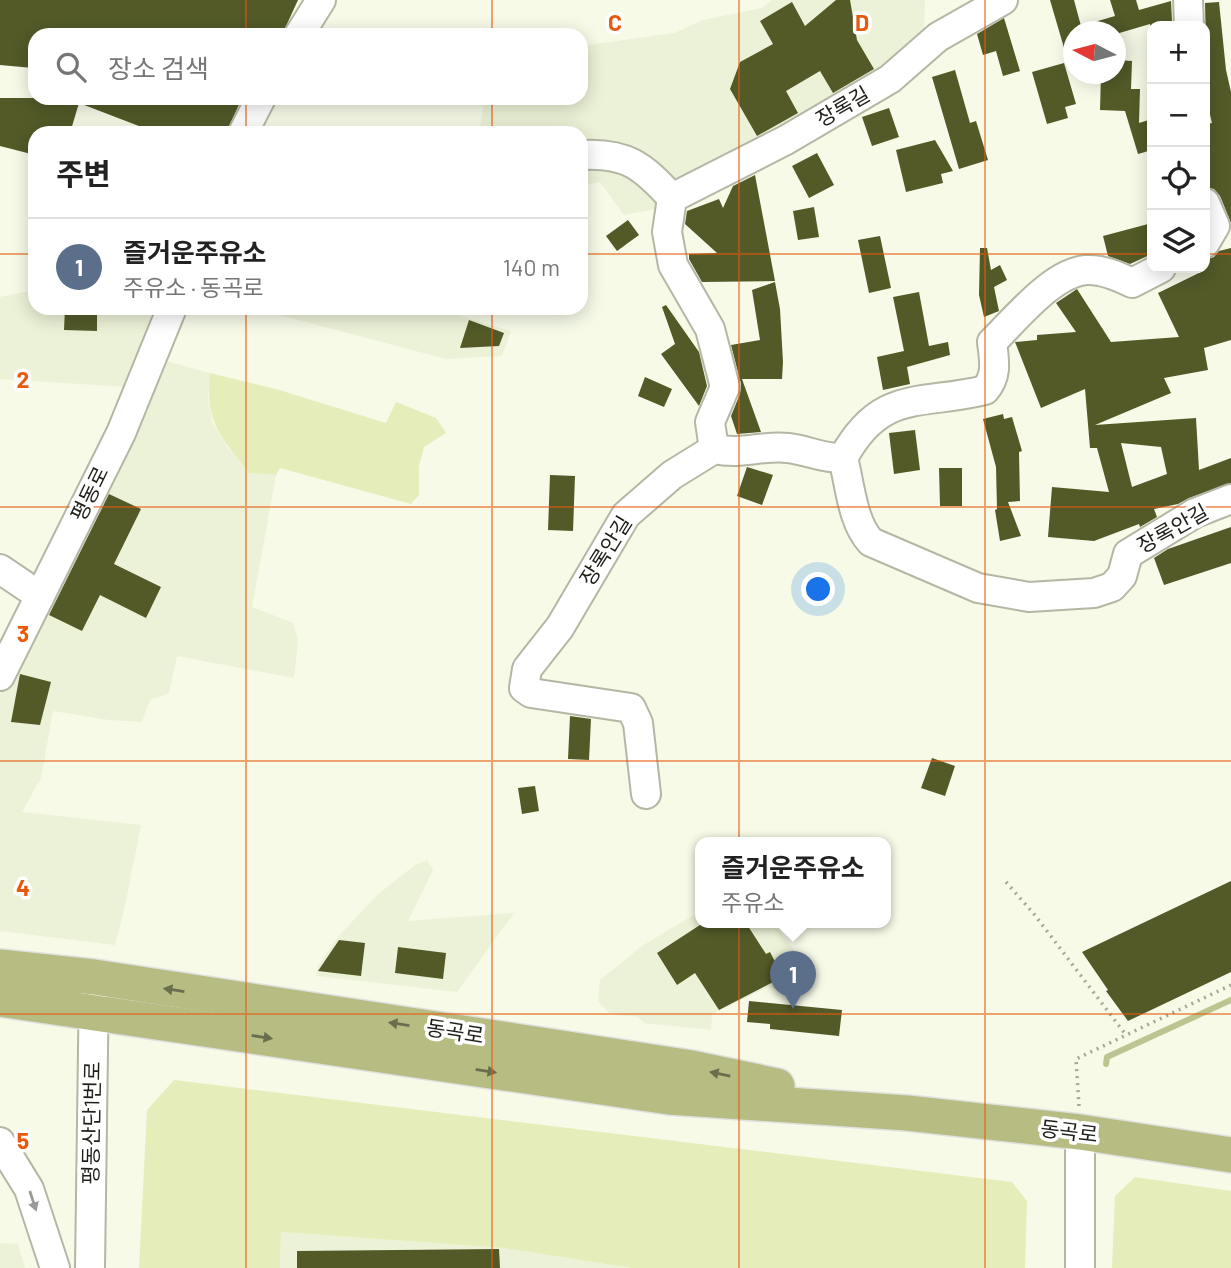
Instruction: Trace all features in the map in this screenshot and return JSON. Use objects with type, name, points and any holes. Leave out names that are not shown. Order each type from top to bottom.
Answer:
[{"type":"main road","name":"동곡로","points":[[0,967],[94,994],[669,1097],[907,1113],[1080,1132],[1231,1155]]},
{"type":"main road","name":"동곡로","points":[[0,999],[94,994]]},
{"type":"street","points":[[303,28],[321,0]]},
{"type":"street","name":"장록길","points":[[672,198],[786,140],[890,79],[938,37],[1003,0]]},
{"type":"street","points":[[1188,0],[1189,21]]},
{"type":"street","points":[[247,126],[257,105]]},
{"type":"street","points":[[588,155],[624,157],[648,172],[672,198],[667,233],[673,265],[710,328],[725,387],[710,422],[714,449],[733,453],[786,448],[830,458],[843,457],[857,434],[887,410],[919,399],[985,390],[995,374],[992,342],[1044,291],[1065,276],[1083,270],[1094,270],[1132,283],[1151,273]]},
{"type":"street","points":[[1210,213],[1216,226],[1210,235]]},
{"type":"street","name":"평동로","points":[[0,676],[121,433],[170,315]]},
{"type":"street","name":"장록안길","points":[[646,794],[638,723],[631,708],[531,693],[524,688],[527,669],[560,627],[626,515],[671,475],[714,449]]},
{"type":"street","name":"장록안길","points":[[843,457],[859,520],[871,542],[978,588],[1029,597],[1094,593],[1112,587],[1122,576],[1129,554],[1195,513],[1231,499]]},
{"type":"street","points":[[0,569],[40,596]]},
{"type":"street","name":"평동산단1번로","points":[[90,1268],[94,994]]},
{"type":"street","points":[[1080,1132],[1080,1268]]},
{"type":"street","points":[[0,1142],[29,1189],[55,1268]]},
{"type":"path","points":[[1006,881],[1126,1035]]},
{"type":"path","points":[[1080,1132],[1076,1059],[1231,985]]},
{"type":"shaded area","points":[[772,0],[925,0],[924,27],[942,30],[661,208],[624,215],[600,182],[588,185],[588,126],[480,126],[484,105],[588,105],[588,45],[674,33],[703,20],[762,8]]},
{"type":"shaded area","points":[[28,291],[28,315],[159,315],[129,387],[0,379],[0,297]]},
{"type":"shaded area","points":[[279,315],[459,315],[511,331],[502,356],[446,359]]},
{"type":"shaded area","points":[[159,359],[210,373],[208,397],[212,422],[226,445],[249,473],[276,475],[252,607],[293,623],[298,640],[294,678],[177,656],[169,693],[150,700],[142,722],[53,711],[41,778],[22,812],[141,825],[125,906],[115,945],[0,931],[0,694],[104,483]]},
{"type":"shaded area","points":[[427,860],[433,870],[408,921],[514,913],[457,992],[316,976],[318,966],[337,938],[377,895],[415,865]]},
{"type":"shaded area","points":[[695,914],[695,928],[776,928],[792,948],[815,965],[778,990],[769,987],[712,1014],[711,1030],[644,1023],[638,1017],[610,1014],[598,1001],[600,980],[642,946]]},
{"type":"shaded area","points":[[281,1232],[504,1248],[631,1268],[280,1268]]},
{"type":"shaded area","points":[[0,1243],[18,1244],[25,1268],[0,1268]]},
{"type":"green space","points":[[210,373],[276,389],[386,423],[396,402],[436,418],[446,433],[424,447],[419,466],[419,495],[411,504],[280,468],[276,475],[249,473],[223,438],[212,417]]},
{"type":"green space","points":[[174,1080],[1012,1182],[1027,1201],[1025,1268],[631,1268],[504,1248],[281,1232],[280,1268],[139,1268],[147,1110]]},
{"type":"green space","points":[[1135,1177],[1231,1191],[1231,1268],[1112,1268],[1115,1196]]},
{"type":"building","points":[[0,0],[298,0],[285,28],[28,28],[28,68],[0,65]]},
{"type":"building","points":[[836,0],[850,0],[857,40],[874,69],[833,93],[820,71],[786,91],[798,113],[757,136],[730,89],[740,62],[773,44],[760,21],[792,2],[805,26]]},
{"type":"building","points":[[1050,0],[1074,0],[1080,21],[1063,21],[1063,44]]},
{"type":"building","points":[[1110,0],[1136,0],[1139,10],[1171,1],[1172,21],[1147,21],[1147,25],[1126,31],[1126,21],[1098,21],[1115,16]]},
{"type":"building","points":[[1219,2],[1231,92],[1231,223],[1220,196],[1210,188],[1210,21],[1205,21],[1205,3]]},
{"type":"building","points":[[1004,18],[1020,71],[1003,76],[996,51],[983,55],[977,34]]},
{"type":"building","points":[[1126,61],[1132,61],[1131,89],[1140,89],[1139,123],[1147,121],[1147,151],[1138,154],[1125,111],[1100,110],[1101,84],[1126,84]]},
{"type":"building","points":[[1063,63],[1063,84],[1070,84],[1076,104],[1065,107],[1068,118],[1047,124],[1032,72]]},
{"type":"building","points":[[955,70],[970,123],[976,121],[988,160],[959,169],[932,77]]},
{"type":"building","points":[[0,98],[28,98],[28,105],[78,105],[72,126],[28,126],[28,153],[0,146]]},
{"type":"building","points":[[84,105],[239,105],[229,126],[139,126]]},
{"type":"building","points":[[889,108],[899,137],[872,146],[862,117]]},
{"type":"building","points":[[935,140],[953,171],[941,174],[943,183],[906,192],[896,150]]},
{"type":"building","points":[[817,153],[834,185],[809,198],[792,166]]},
{"type":"building","points":[[755,175],[775,281],[702,282],[689,259],[689,254],[717,253],[685,224],[687,211],[719,199],[723,208],[733,186]]},
{"type":"building","points":[[814,207],[819,237],[798,240],[793,211]]},
{"type":"building","points":[[628,220],[639,235],[617,251],[606,236]]},
{"type":"building","points":[[1147,224],[1147,256],[1130,264],[1108,256],[1103,236]]},
{"type":"building","points":[[880,236],[891,288],[869,293],[858,240]]},
{"type":"building","points":[[980,248],[987,248],[991,270],[1000,265],[1007,280],[994,287],[999,311],[984,317],[979,295]]},
{"type":"building","points":[[1231,248],[1231,340],[1204,348],[1208,370],[1164,378],[1171,393],[1095,425],[1196,418],[1199,470],[1231,458],[1231,483],[1178,504],[1154,509],[1157,517],[1140,527],[1139,524],[1094,541],[1048,537],[1052,487],[1109,492],[1097,448],[1090,448],[1085,389],[1041,408],[1015,342],[1037,340],[1037,335],[1076,332],[1056,303],[1077,289],[1111,342],[1179,337],[1158,293],[1199,273],[1210,273],[1210,258],[1219,251]],"holes":[[[1121,443],[1161,447],[1167,474],[1132,487]]]},
{"type":"building","points":[[775,282],[780,309],[782,379],[742,379],[761,432],[737,434],[731,416],[741,384],[731,345],[760,340],[752,290]]},
{"type":"building","points":[[919,292],[929,346],[948,342],[950,355],[907,367],[910,384],[883,390],[877,357],[904,351],[893,297]]},
{"type":"building","points":[[666,305],[699,352],[707,386],[699,406],[661,354],[675,344],[662,307]]},
{"type":"building","points":[[65,315],[97,315],[97,331],[64,330]]},
{"type":"building","points":[[469,320],[504,333],[499,346],[460,348]]},
{"type":"building","points":[[645,377],[672,389],[664,407],[638,396]]},
{"type":"building","points":[[1003,414],[1004,419],[1012,417],[1022,451],[1019,452],[1020,501],[1008,502],[1021,536],[1000,541],[995,510],[996,467],[983,419]]},
{"type":"building","points":[[915,430],[920,470],[894,474],[889,433]]},
{"type":"building","points":[[747,467],[773,475],[762,505],[737,496]]},
{"type":"building","points":[[939,468],[962,468],[962,506],[940,506]]},
{"type":"building","points":[[550,475],[575,476],[573,531],[548,530]]},
{"type":"building","points":[[109,494],[141,509],[114,564],[161,587],[146,618],[100,595],[82,631],[49,615]]},
{"type":"building","points":[[1231,527],[1231,563],[1164,585],[1154,558],[1168,549]]},
{"type":"building","points":[[20,674],[51,682],[40,725],[11,722]]},
{"type":"building","points":[[570,716],[591,719],[589,760],[568,759]]},
{"type":"building","points":[[932,758],[955,766],[945,796],[921,788]]},
{"type":"building","points":[[535,786],[539,811],[522,814],[518,788]]},
{"type":"building","points":[[1231,881],[1231,972],[1128,1021],[1082,952]]},
{"type":"building","points":[[695,928],[749,928],[766,954],[770,952],[783,977],[719,1010],[695,973],[677,985],[657,953]]},
{"type":"building","points":[[339,940],[365,943],[361,976],[318,971]]},
{"type":"building","points":[[398,947],[446,953],[443,979],[395,973]]},
{"type":"building","points":[[749,1001],[842,1010],[839,1036],[770,1029],[770,1024],[747,1022]]},
{"type":"building","points":[[499,1249],[500,1268],[297,1268],[297,1251]]},
{"type":"waterway","points":[[1106,1064],[1107,1057],[1231,1000]]},
{"type":"place","name":"즐거운주유소","points":[[793,1009]]}]
